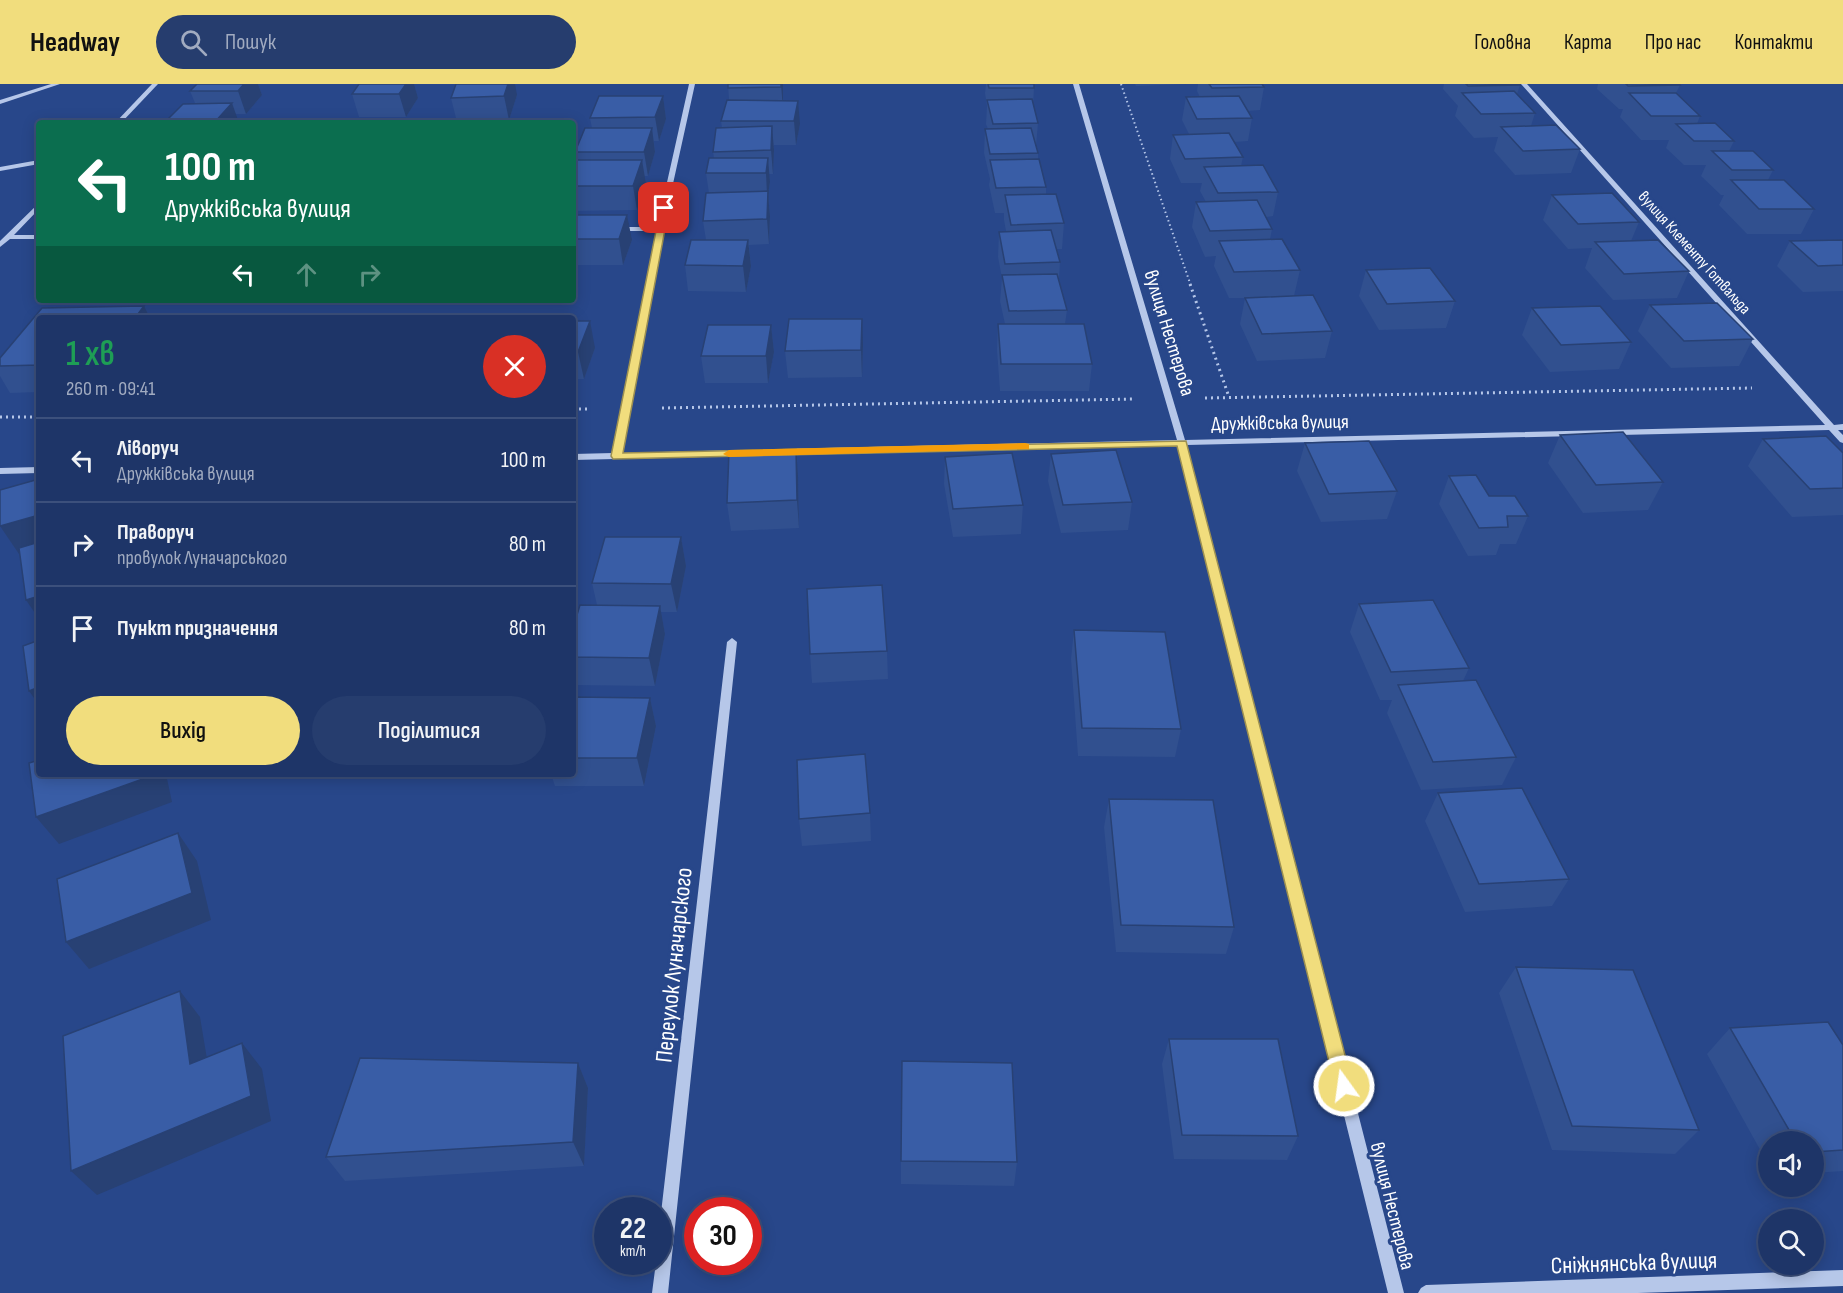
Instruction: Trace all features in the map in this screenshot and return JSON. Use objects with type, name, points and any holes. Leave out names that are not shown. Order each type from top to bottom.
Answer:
[{"type":"street","points":[[0,102],[57,84]]},
{"type":"street","points":[[121,120],[155,84]]},
{"type":"street","points":[[617,456],[660,228],[692,84]]},
{"type":"street","name":"вулиця Нестерова","points":[[1076,84],[1182,443],[1396,1293]]},
{"type":"street","name":"вулиця Клементу Готвальда","points":[[1524,84],[1843,440]]},
{"type":"street","points":[[0,169],[36,163]]},
{"type":"street","points":[[0,245],[36,208]]},
{"type":"street","points":[[606,229],[660,228]]},
{"type":"street","points":[[8,237],[36,237]]},
{"type":"street","name":"Дружківська вулиця","points":[[770,453],[1843,427]]},
{"type":"street","points":[[576,457],[746,453]]},
{"type":"street","points":[[0,471],[36,470]]},
{"type":"street","name":"Переулок Луначарского","points":[[660,1293],[732,642]]},
{"type":"street","name":"Сніжнянська вулиця","points":[[1426,1293],[1843,1278]]},
{"type":"path","points":[[1121,84],[1229,397]]},
{"type":"path","points":[[576,410],[1796,387]]},
{"type":"path","points":[[0,417],[36,417]]},
{"type":"building","points":[[197,84],[244,84],[238,91],[190,91]]},
{"type":"building","points":[[359,84],[406,84],[399,94],[352,94]]},
{"type":"building","points":[[456,84],[508,84],[504,96],[451,98]]},
{"type":"building","points":[[728,84],[781,84],[781,87],[728,88]]},
{"type":"building","points":[[988,84],[1034,84],[1034,88],[989,88]]},
{"type":"building","points":[[1209,84],[1262,84],[1264,87],[1212,88]]},
{"type":"building","points":[[1466,84],[1519,84],[1520,85],[1468,86]]},
{"type":"building","points":[[1626,84],[1679,84],[1680,85],[1628,86]]},
{"type":"building","points":[[1514,91],[1535,113],[1481,114],[1462,93]]},
{"type":"building","points":[[1629,93],[1676,93],[1700,116],[1651,116]]},
{"type":"building","points":[[599,96],[663,96],[655,117],[590,118]]},
{"type":"building","points":[[1239,96],[1252,118],[1197,119],[1186,97]]},
{"type":"building","points":[[1032,99],[1038,123],[993,124],[987,100]]},
{"type":"building","points":[[727,100],[798,101],[794,121],[721,121]]},
{"type":"building","points":[[232,103],[217,120],[167,120],[183,104]]},
{"type":"building","points":[[1715,123],[1734,141],[1694,141],[1676,124]]},
{"type":"building","points":[[1556,125],[1580,149],[1523,151],[1501,127]]},
{"type":"building","points":[[772,126],[771,150],[713,152],[716,128]]},
{"type":"building","points":[[585,128],[652,128],[644,152],[576,152]]},
{"type":"building","points":[[1031,128],[1038,153],[990,154],[985,129]]},
{"type":"building","points":[[1229,133],[1243,157],[1185,159],[1173,135]]},
{"type":"building","points":[[1712,151],[1753,151],[1773,170],[1732,170]]},
{"type":"building","points":[[709,158],[768,158],[766,173],[706,173]]},
{"type":"building","points":[[1039,159],[1046,187],[996,188],[990,160]]},
{"type":"building","points":[[576,160],[642,160],[633,186],[576,186]]},
{"type":"building","points":[[1263,165],[1278,192],[1218,193],[1204,167]]},
{"type":"building","points":[[1731,180],[1784,180],[1814,209],[1759,209]]},
{"type":"building","points":[[768,191],[767,219],[703,221],[706,193]]},
{"type":"building","points":[[1612,193],[1639,222],[1578,224],[1552,195]]},
{"type":"building","points":[[1056,194],[1064,223],[1011,225],[1005,195]]},
{"type":"building","points":[[1257,200],[1272,229],[1210,231],[1196,202]]},
{"type":"building","points":[[576,215],[627,215],[619,239],[576,239]]},
{"type":"building","points":[[1051,230],[1060,262],[1005,264],[999,232]]},
{"type":"building","points":[[1282,239],[1300,270],[1234,272],[1219,241]]},
{"type":"building","points":[[691,240],[748,240],[743,266],[685,265]]},
{"type":"building","points":[[1658,240],[1689,271],[1624,274],[1595,242]]},
{"type":"building","points":[[1843,240],[1843,265],[1818,266],[1790,241]]},
{"type":"building","points":[[1430,268],[1455,301],[1387,304],[1366,270]]},
{"type":"building","points":[[1057,274],[1067,310],[1009,311],[1002,275]]},
{"type":"building","points":[[1313,295],[1332,331],[1262,334],[1245,298]]},
{"type":"building","points":[[1717,303],[1753,339],[1684,341],[1650,305]]},
{"type":"building","points":[[144,306],[137,315],[36,315],[42,308]]},
{"type":"building","points":[[1600,306],[1631,342],[1561,345],[1532,308]]},
{"type":"building","points":[[36,315],[36,365],[0,366],[0,358]]},
{"type":"building","points":[[789,319],[862,319],[861,350],[785,351]]},
{"type":"building","points":[[576,321],[590,321],[578,352],[576,352]]},
{"type":"building","points":[[998,324],[1084,324],[1092,364],[1001,364]]},
{"type":"building","points":[[708,325],[771,325],[766,356],[701,356]]},
{"type":"building","points":[[1623,432],[1663,482],[1596,485],[1560,435]]},
{"type":"building","points":[[1826,436],[1843,453],[1843,488],[1810,489],[1763,439]]},
{"type":"building","points":[[1369,441],[1397,491],[1329,494],[1305,443]]},
{"type":"building","points":[[796,449],[797,500],[727,503],[729,451]]},
{"type":"building","points":[[1116,450],[1132,502],[1063,505],[1051,454]]},
{"type":"building","points":[[1012,453],[1023,505],[953,509],[945,457]]},
{"type":"building","points":[[1476,475],[1489,496],[1515,496],[1528,516],[1507,516],[1508,527],[1479,528],[1449,476]]},
{"type":"building","points":[[36,480],[36,516],[0,526],[0,490]]},
{"type":"building","points":[[605,537],[681,537],[671,584],[592,583]]},
{"type":"building","points":[[36,543],[36,597],[26,600],[19,548]]},
{"type":"building","points":[[882,585],[887,651],[810,654],[807,589]]},
{"type":"building","points":[[1433,600],[1469,668],[1391,672],[1359,604]]},
{"type":"building","points":[[580,605],[660,606],[649,658],[576,657],[576,618]]},
{"type":"building","points":[[1074,630],[1165,632],[1181,729],[1082,728]]},
{"type":"building","points":[[36,641],[36,688],[29,691],[23,646]]},
{"type":"building","points":[[1476,680],[1516,757],[1433,762],[1398,685]]},
{"type":"building","points":[[576,697],[650,698],[637,758],[576,758]]},
{"type":"building","points":[[865,754],[870,813],[799,819],[797,760]]},
{"type":"building","points":[[36,761],[36,777],[148,777],[36,817],[29,763]]},
{"type":"building","points":[[1522,788],[1569,879],[1479,884],[1438,793]]},
{"type":"building","points":[[1109,799],[1213,800],[1234,927],[1121,925]]},
{"type":"building","points":[[178,833],[192,893],[66,942],[57,879]]},
{"type":"building","points":[[1516,967],[1633,970],[1699,1130],[1572,1126]]},
{"type":"building","points":[[180,991],[190,1064],[242,1043],[251,1096],[71,1171],[63,1036]]},
{"type":"building","points":[[1828,1022],[1843,1045],[1843,1150],[1824,1151],[1824,1131],[1790,1131],[1730,1028]]},
{"type":"building","points":[[1169,1039],[1278,1039],[1298,1136],[1182,1135]]},
{"type":"building","points":[[360,1058],[578,1063],[573,1142],[326,1157]]},
{"type":"building","points":[[902,1061],[1012,1063],[1017,1162],[901,1161]]},
{"type":"slow traffic","points":[[729,454],[1025,447]]},
{"type":"route","points":[[664,208],[617,456],[1182,443],[1344,1086]]}]
